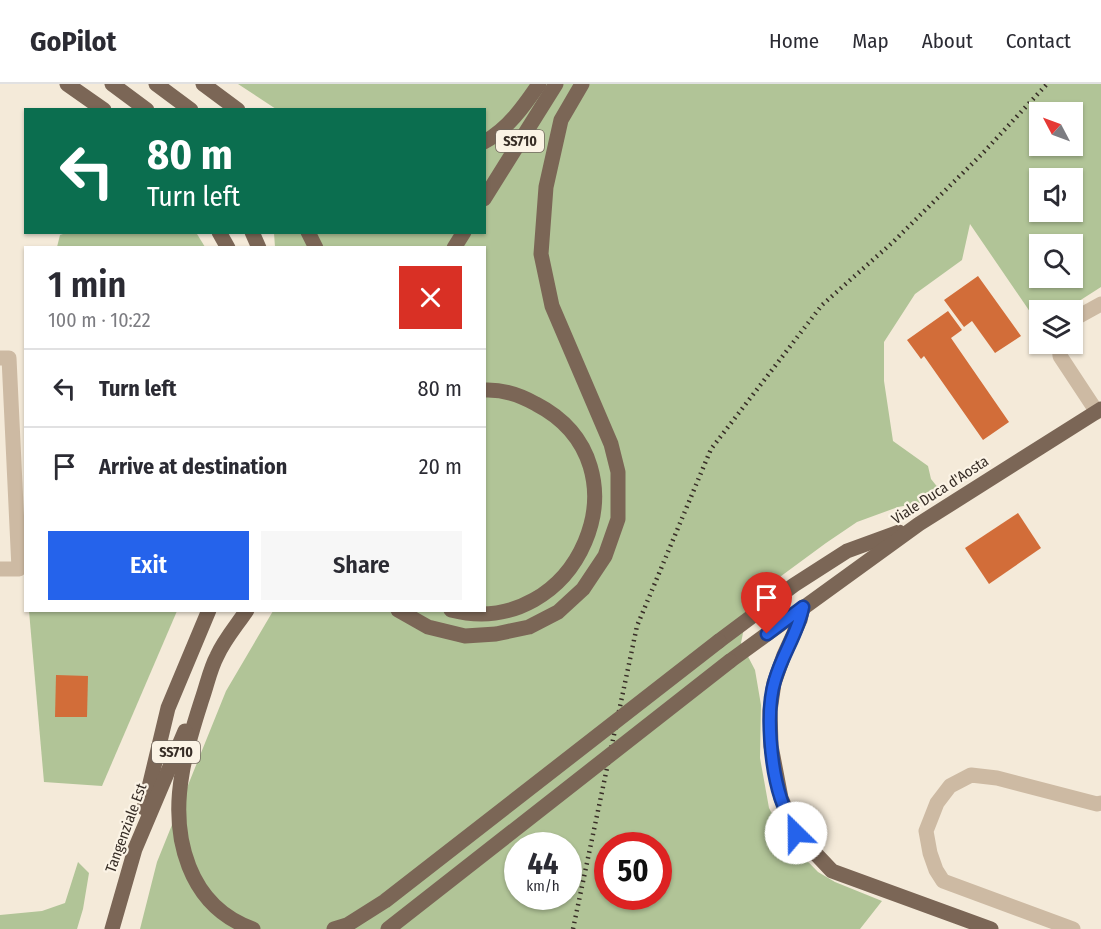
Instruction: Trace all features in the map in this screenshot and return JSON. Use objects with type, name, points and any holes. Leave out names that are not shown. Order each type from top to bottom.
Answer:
[{"type":"main road","points":[[67,84],[101,108]]},
{"type":"main road","points":[[112,84],[144,108]]},
{"type":"main road","points":[[156,84],[188,108]]},
{"type":"main road","points":[[203,84],[235,108]]},
{"type":"main road","points":[[486,141],[499,134],[529,100],[539,84]]},
{"type":"main road","name":"SS710","points":[[486,196],[556,84]]},
{"type":"main road","points":[[402,612],[428,627],[465,636],[496,634],[530,627],[558,612],[583,589],[605,556],[618,519],[618,472],[610,444],[552,306],[541,254],[546,187],[561,120],[582,84]]},
{"type":"main road","points":[[459,612],[470,615],[500,614],[529,604],[553,589],[576,560],[591,528],[596,488],[589,462],[575,435],[551,411],[518,394],[486,390]]},
{"type":"main road","name":"Viale Duca d'Aosta","points":[[388,929],[730,661],[803,607],[919,524],[1099,410]]},
{"type":"main road","points":[[334,929],[346,925],[385,901],[719,640],[794,585],[847,551],[919,524]]},
{"type":"main road","points":[[803,607],[800,620],[774,683],[770,711],[771,746],[781,798],[796,833],[832,871],[991,929]]},
{"type":"main road","points":[[135,849],[168,708],[208,612]]},
{"type":"main road","name":"Tangenziale Est","points":[[112,929],[135,849],[237,612]]},
{"type":"main road","points":[[246,612],[217,655],[191,733],[182,776],[180,819],[183,852],[196,882],[216,908],[236,923],[253,929]]},
{"type":"street","points":[[1083,314],[1101,304]]},
{"type":"street","points":[[1060,354],[1099,410]]},
{"type":"street","points":[[0,358],[9,358],[22,568],[0,569]]},
{"type":"street","points":[[1073,929],[943,881],[930,853],[926,831],[937,803],[950,786],[971,775],[997,778],[1096,804],[1101,803]]},
{"type":"green space","points":[[238,84],[1101,84],[1101,287],[1081,300],[1029,300],[1029,310],[970,224],[962,260],[915,294],[884,342],[884,381],[893,441],[928,466],[931,479],[939,489],[925,502],[898,507],[857,522],[773,582],[748,608],[741,643],[755,670],[761,705],[760,758],[769,808],[784,837],[818,872],[835,882],[882,901],[860,929],[140,929],[157,862],[226,691],[272,612],[486,612],[486,246],[275,246],[274,234],[486,234],[486,108],[274,108]]},
{"type":"green space","points":[[197,234],[204,246],[57,246],[60,235]]},
{"type":"green space","points":[[29,612],[177,612],[102,786],[44,782]]},
{"type":"green space","points":[[78,862],[89,873],[77,929],[0,929],[0,915],[42,911],[65,903]]},
{"type":"building","points":[[978,276],[1021,336],[995,353],[972,321],[964,327],[944,300]]},
{"type":"building","points":[[948,311],[962,330],[951,338],[1009,422],[983,440],[924,356],[921,359],[907,340]]},
{"type":"building","points":[[1018,513],[1041,548],[989,584],[965,548]]},
{"type":"building","points":[[56,675],[88,676],[87,717],[55,717]]},
{"type":"railway","points":[[573,929],[637,626],[711,449],[822,305],[893,242],[982,154],[1047,84]]},
{"type":"route","points":[[767,634],[803,607],[795,634],[784,655],[774,683],[770,711],[771,746],[781,798],[796,833]]}]
